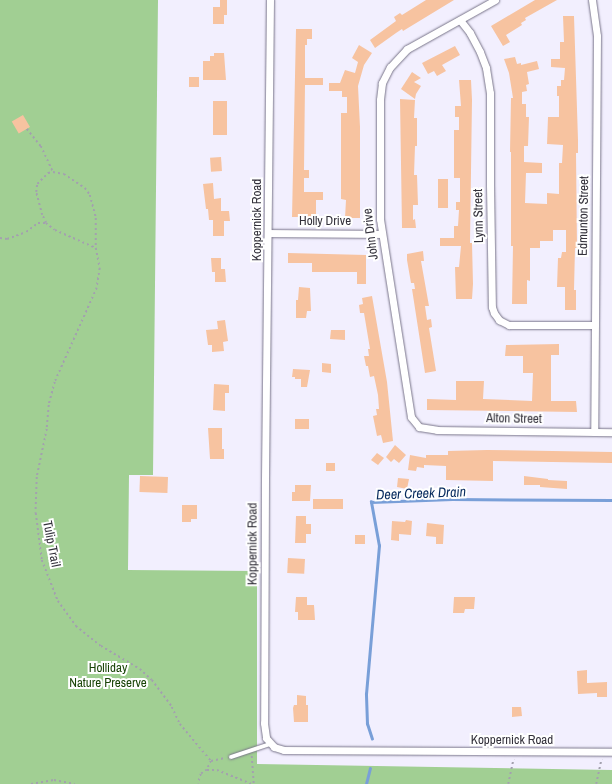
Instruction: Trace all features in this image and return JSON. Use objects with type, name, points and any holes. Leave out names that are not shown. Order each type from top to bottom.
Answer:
[{"type":"street","name":"Koppernick Road","points":[[270,0],[265,734],[270,744],[284,750],[612,752]]},
{"type":"street","name":"John Drive","points":[[417,425],[410,413],[379,212],[381,91],[390,67],[398,57],[411,47],[495,0]]},
{"type":"street","name":"Edmunton Street","points":[[592,0],[597,36],[594,432]]},
{"type":"street","name":"Lynn Street","points":[[460,20],[470,33],[480,52],[488,78],[490,93],[490,207],[494,313],[500,320],[509,325],[595,325]]},
{"type":"street","name":"Holly Drive","points":[[269,233],[382,234]]},
{"type":"street","name":"Alton Street","points":[[417,425],[425,430],[612,432]]},
{"type":"lane","points":[[231,758],[270,744]]},
{"type":"path","points":[[27,129],[41,146],[53,172],[48,173],[37,184],[36,192],[42,215],[46,223],[55,230],[96,248]]},
{"type":"path","name":"Tulip Trail","points":[[53,172],[72,178],[85,188],[90,195],[96,218],[96,248],[100,268],[97,288],[55,382],[49,405],[47,429],[37,477],[36,513],[42,560],[58,601],[76,626],[101,646],[140,669],[152,680],[172,707],[180,724],[211,761]]},
{"type":"path","points":[[0,238],[7,239],[26,232],[38,223],[46,223]]},
{"type":"path","points":[[207,770],[217,770],[253,784],[251,752]]},
{"type":"path","points":[[508,784],[513,767],[513,752]]},
{"type":"path","points":[[596,784],[600,767],[601,752]]},
{"type":"path","points":[[198,784],[201,774],[207,770],[211,761],[231,758]]},
{"type":"path","points":[[31,784],[54,780],[75,784]]},
{"type":"green space","name":"Holliday Nature Preserve","points":[[0,0],[158,0],[153,475],[129,475],[128,570],[257,571],[257,764],[612,770],[612,784],[0,784]]},
{"type":"building","points":[[220,0],[227,0],[227,15],[224,15],[224,24],[213,24],[213,7],[220,7]]},
{"type":"building","points":[[426,0],[454,0],[403,31],[402,29],[375,48],[370,40],[396,21],[394,17],[400,13],[402,15]]},
{"type":"building","points":[[535,0],[557,0],[525,18],[526,20],[521,23],[522,25],[506,35],[510,42],[503,46],[491,26]]},
{"type":"building","points":[[563,16],[574,16],[578,140],[578,153],[576,153],[577,248],[575,248],[574,290],[576,290],[576,310],[565,310],[565,287],[557,287],[558,258],[561,258],[562,252],[566,252],[566,230],[553,230],[553,241],[540,241],[540,248],[530,248],[530,281],[527,280],[527,304],[512,304],[513,246],[511,246],[510,152],[511,98],[513,98],[509,73],[504,59],[515,57],[517,64],[521,63],[521,65],[537,61],[539,69],[527,72],[529,84],[526,85],[527,91],[522,92],[522,104],[526,104],[526,117],[529,117],[528,146],[524,146],[524,162],[542,163],[542,173],[526,173],[525,203],[547,204],[547,193],[559,194],[559,163],[562,163],[563,145],[547,144],[548,117],[559,117],[559,96],[557,96],[557,86],[561,86],[561,80],[564,80],[565,68],[551,67],[551,59],[560,59],[560,42],[564,42]]},
{"type":"building","points":[[296,29],[312,29],[312,39],[307,39],[307,45],[305,45],[305,78],[323,78],[323,85],[305,85],[304,170],[309,170],[309,178],[304,178],[304,192],[323,192],[323,200],[316,200],[316,217],[292,217]]},
{"type":"building","points":[[359,45],[372,53],[364,65],[358,86],[360,127],[360,218],[345,218],[346,200],[341,199],[341,113],[347,113],[347,97],[342,97],[342,91],[329,91],[329,83],[340,83],[345,70],[355,73],[358,62],[352,58]]},
{"type":"building","points":[[455,46],[460,55],[442,65],[446,71],[437,76],[434,71],[428,74],[422,63]]},
{"type":"building","points":[[214,53],[224,53],[226,80],[203,80],[203,61],[210,61],[210,56],[214,56]]},
{"type":"building","points":[[412,72],[421,78],[414,82],[421,86],[415,99],[401,89]]},
{"type":"building","points":[[189,77],[199,77],[199,87],[189,87]]},
{"type":"building","points":[[459,80],[471,80],[470,243],[472,243],[472,299],[456,299],[455,267],[459,267],[461,246],[440,246],[440,238],[454,238],[454,226],[458,226],[459,210],[456,210],[456,202],[460,202],[460,178],[454,178],[454,130],[459,130],[459,117],[455,117],[455,106],[461,106]]},
{"type":"building","points":[[400,99],[415,100],[414,118],[417,118],[417,146],[415,146],[414,175],[417,175],[418,205],[413,205],[413,220],[415,219],[416,228],[402,228]]},
{"type":"building","points":[[213,101],[227,101],[227,135],[213,135]]},
{"type":"building","points":[[23,115],[30,127],[19,134],[12,122]]},
{"type":"building","points":[[221,157],[222,171],[211,172],[210,158]]},
{"type":"building","points":[[438,179],[448,179],[448,208],[438,208]]},
{"type":"building","points":[[213,183],[214,199],[221,198],[221,211],[229,211],[230,221],[224,221],[224,236],[213,236],[213,220],[209,220],[208,209],[206,209],[203,184]]},
{"type":"building","points":[[423,251],[424,261],[421,261],[429,306],[425,306],[427,320],[431,319],[432,327],[429,328],[436,371],[425,373],[412,289],[415,289],[414,283],[411,283],[407,260],[407,254]]},
{"type":"building","points":[[288,253],[366,255],[366,284],[357,284],[357,272],[312,272],[312,263],[288,263]]},
{"type":"building","points":[[211,258],[221,258],[221,269],[225,269],[226,282],[215,282],[215,272],[212,272]]},
{"type":"building","points":[[299,287],[310,288],[311,311],[307,311],[306,318],[296,318],[296,300],[298,300]]},
{"type":"building","points":[[372,296],[387,382],[393,441],[383,443],[381,435],[377,436],[373,416],[377,415],[376,409],[379,409],[378,395],[374,376],[370,377],[368,366],[366,366],[364,356],[369,356],[368,349],[370,349],[364,313],[360,313],[359,305],[363,304],[362,298]]},
{"type":"building","points":[[225,320],[228,341],[223,342],[224,351],[212,352],[212,345],[208,345],[206,330],[218,329],[217,321]]},
{"type":"building","points":[[331,330],[345,330],[345,340],[330,339]]},
{"type":"building","points":[[559,344],[559,355],[551,355],[551,401],[576,401],[577,412],[427,410],[427,399],[456,400],[456,381],[484,381],[483,399],[532,401],[533,373],[523,373],[523,356],[505,356],[506,345]]},
{"type":"building","points":[[322,363],[331,364],[331,373],[322,372]]},
{"type":"building","points":[[293,369],[310,370],[307,387],[301,387],[301,379],[295,379],[295,377],[292,377]]},
{"type":"building","points":[[214,384],[229,385],[229,393],[225,393],[225,411],[213,410]]},
{"type":"building","points":[[295,419],[309,419],[309,429],[295,429]]},
{"type":"building","points":[[208,428],[222,428],[222,449],[224,449],[224,459],[210,459]]},
{"type":"building","points":[[395,445],[406,455],[399,463],[394,459],[391,462],[386,457]]},
{"type":"building","points":[[487,450],[612,452],[612,463],[493,461],[493,481],[446,480],[446,466],[424,465],[424,468],[417,467],[416,471],[408,470],[410,455],[426,458],[426,455],[448,455],[448,451]]},
{"type":"building","points":[[377,453],[384,458],[378,465],[371,460]]},
{"type":"building","points":[[326,463],[335,463],[335,471],[326,471]]},
{"type":"building","points":[[140,476],[168,477],[167,493],[139,492]]},
{"type":"building","points":[[524,476],[548,480],[567,481],[567,489],[540,487],[540,485],[524,485]]},
{"type":"building","points":[[398,478],[409,479],[407,489],[397,487]]},
{"type":"building","points":[[295,485],[311,485],[310,501],[292,501],[292,492],[295,492]]},
{"type":"building","points":[[313,499],[343,499],[343,509],[313,509]]},
{"type":"building","points":[[182,505],[197,505],[197,519],[191,519],[191,522],[182,522]]},
{"type":"building","points":[[296,516],[306,516],[306,524],[311,524],[311,534],[306,534],[306,543],[295,543]]},
{"type":"building","points":[[406,520],[412,521],[411,535],[399,534],[399,541],[391,540],[392,521],[405,522]]},
{"type":"building","points":[[427,523],[444,525],[443,544],[436,544],[436,537],[426,536]]},
{"type":"building","points":[[355,535],[365,535],[365,544],[355,544]]},
{"type":"building","points":[[288,558],[305,559],[304,574],[287,573]]},
{"type":"building","points":[[296,597],[307,597],[307,605],[314,605],[315,620],[298,620],[298,612],[295,612]]},
{"type":"building","points":[[454,597],[475,597],[474,609],[465,609],[464,613],[453,613]]},
{"type":"building","points":[[587,670],[587,683],[607,682],[607,697],[597,697],[597,693],[578,694],[577,671]]},
{"type":"building","points":[[297,695],[306,696],[306,705],[308,705],[308,722],[294,722],[293,708],[294,705],[297,705]]},
{"type":"building","points":[[512,707],[521,707],[522,716],[512,717]]},
{"type":"waterway","name":"Deer Creek Drain","points":[[372,739],[367,724],[366,694],[379,546],[371,502],[452,499],[612,500]]},
{"type":"waterway","name":"Deer Creek Drain","points":[[366,784],[370,768]]}]
